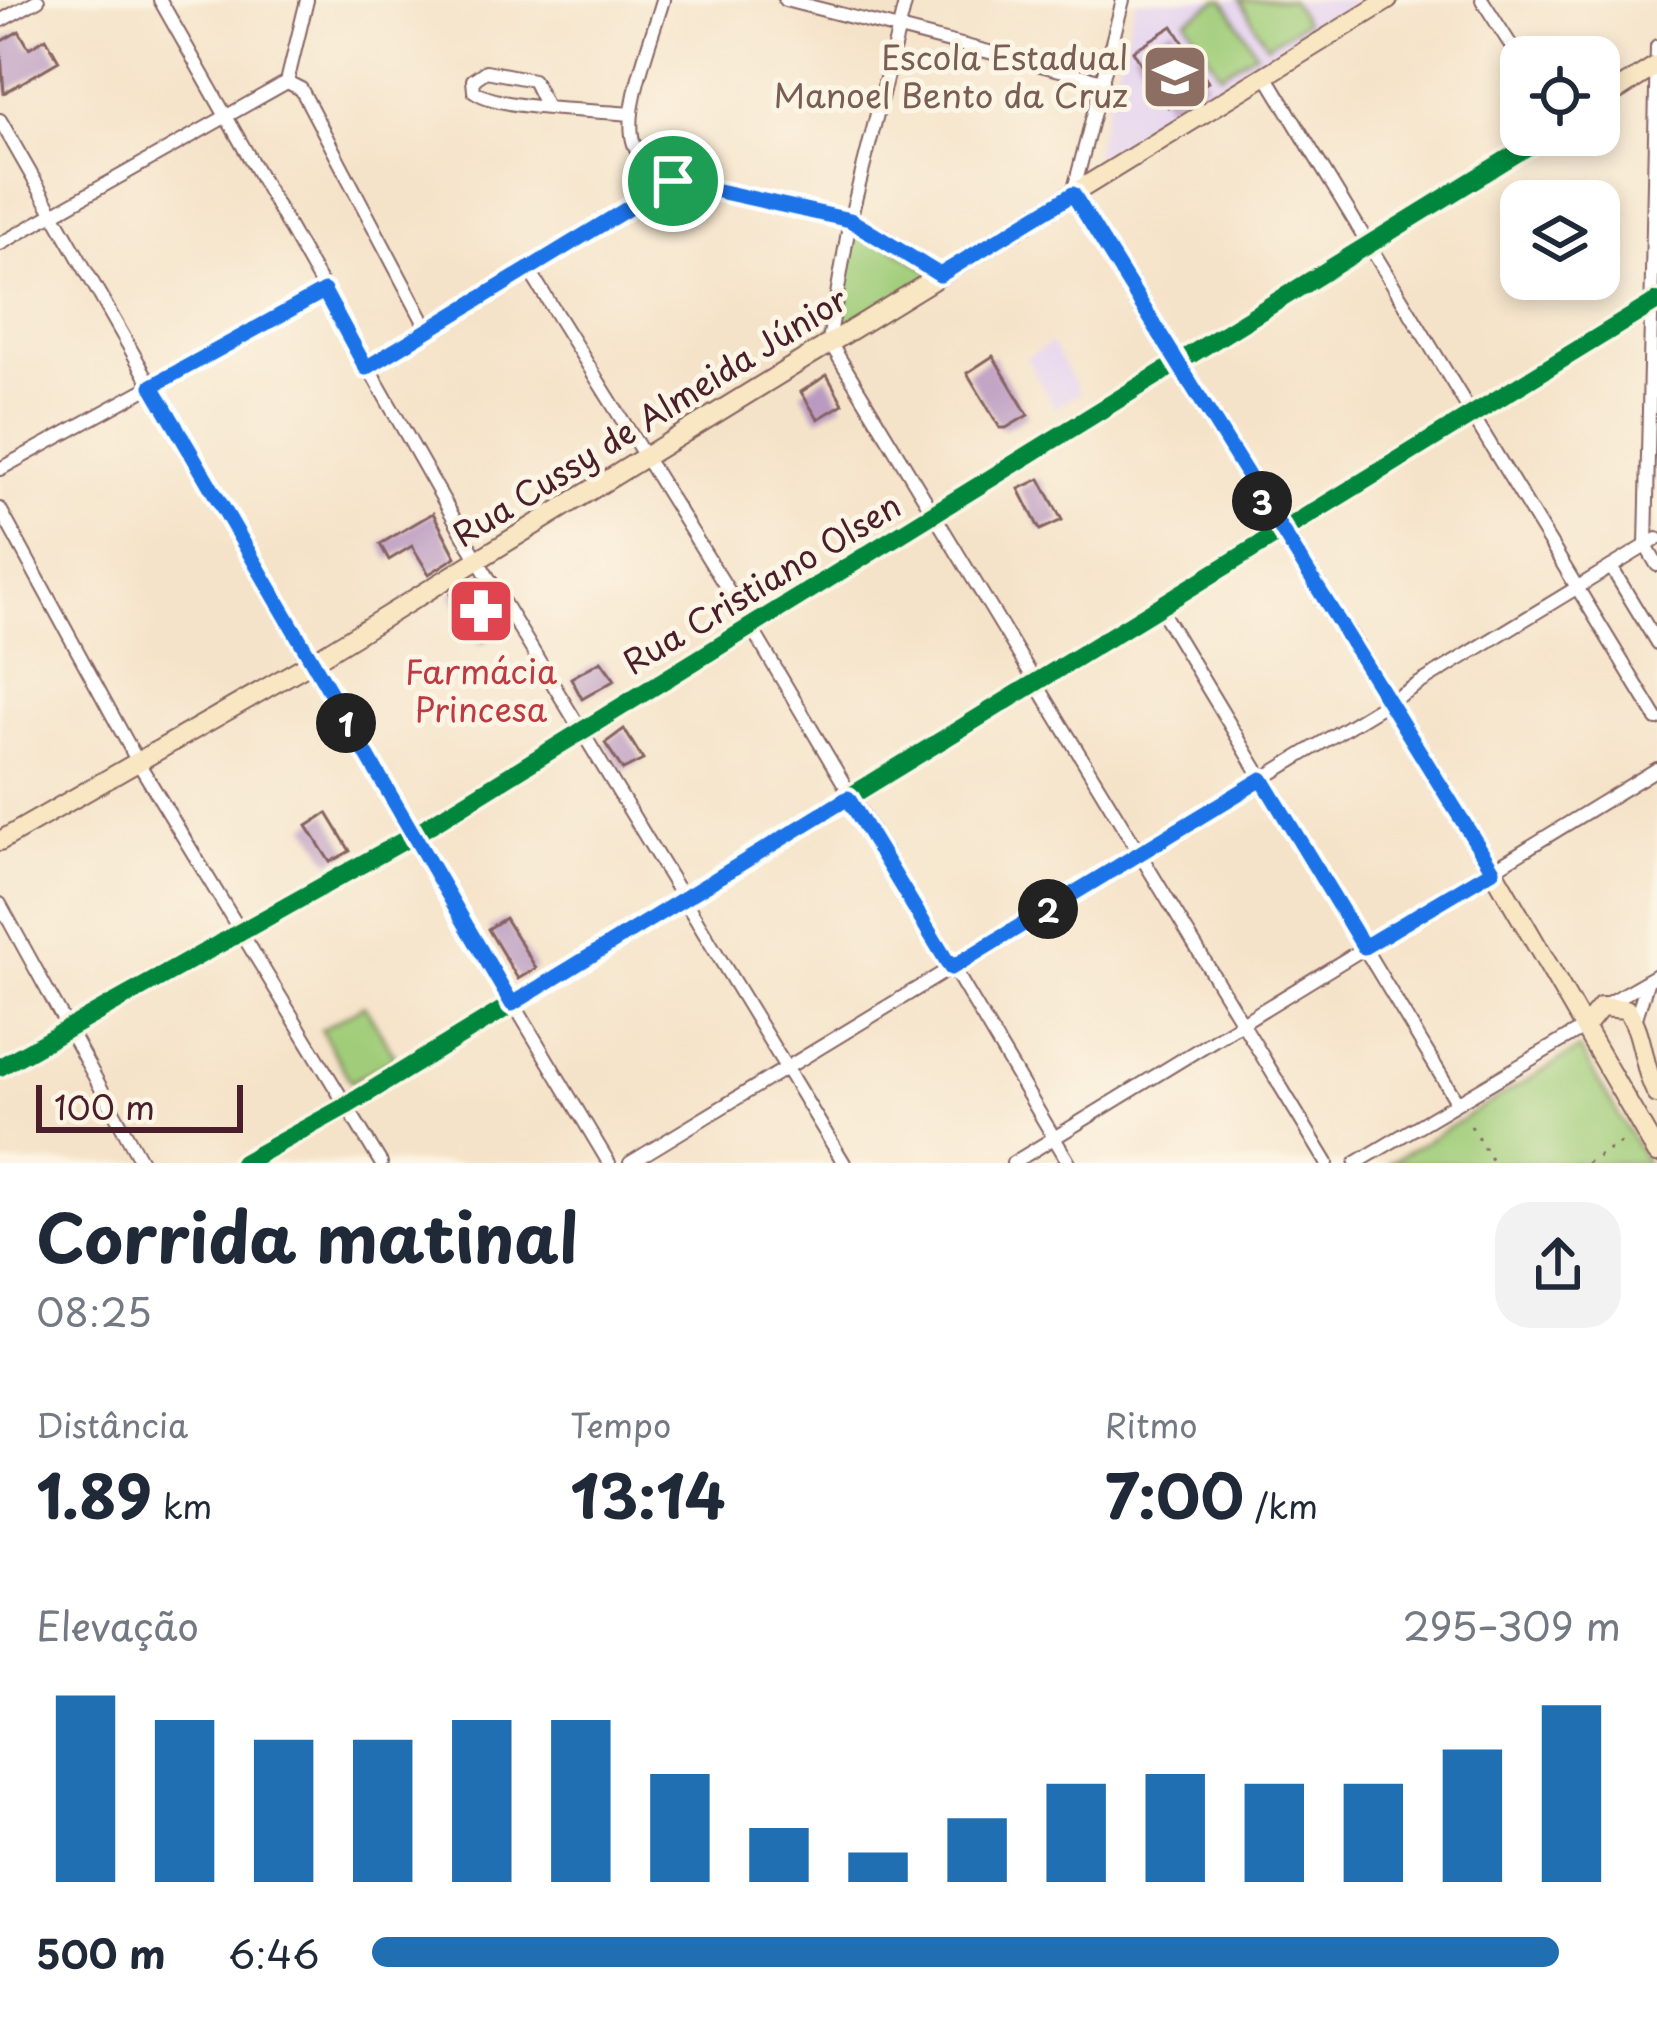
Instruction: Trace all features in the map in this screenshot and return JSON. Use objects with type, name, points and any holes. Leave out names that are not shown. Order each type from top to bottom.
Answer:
[{"type":"street","points":[[0,21],[38,0]]},
{"type":"street","points":[[160,0],[478,560],[844,1163]]},
{"type":"street","points":[[0,244],[287,82],[308,0]]},
{"type":"street","points":[[662,0],[631,114],[632,142],[643,160],[673,181],[850,220],[940,275]]},
{"type":"street","points":[[785,0],[1102,81]]},
{"type":"street","points":[[906,0],[850,220],[829,340],[1327,1163]]},
{"type":"street","points":[[1123,0],[1073,194],[1493,870],[1657,1154]]},
{"type":"street","name":"Rua Cussy de Almeida Júnior","points":[[0,841],[310,663],[1388,0]]},
{"type":"street","points":[[1483,0],[1505,36]]},
{"type":"street","points":[[1657,46],[1651,542],[1657,565]]},
{"type":"street","points":[[1620,89],[1657,66]]},
{"type":"street","points":[[545,105],[533,80],[487,71],[473,80],[474,91],[483,98],[545,105],[631,114]]},
{"type":"street","points":[[1267,76],[1657,718]]},
{"type":"street","points":[[287,82],[301,89],[428,330]]},
{"type":"street","points":[[0,120],[310,663],[609,1163]]},
{"type":"street","name":"Rua Cristiano Olsen","points":[[0,1067],[242,936],[412,836],[1512,156]]},
{"type":"street","points":[[366,368],[673,181]]},
{"type":"street","points":[[529,271],[751,627],[848,798],[1069,1163]]},
{"type":"street","points":[[0,469],[324,291]]},
{"type":"street","points":[[243,1163],[346,1106],[1655,302]]},
{"type":"street","points":[[0,508],[140,764],[380,1163]]},
{"type":"street","points":[[630,1163],[1651,542]]},
{"type":"street","points":[[1611,567],[1657,643]]},
{"type":"street","points":[[1159,607],[1457,1102]]},
{"type":"street","points":[[1013,1163],[1657,769]]},
{"type":"street","points":[[0,904],[142,1163]]},
{"type":"street","points":[[1356,1163],[1585,1027],[1601,1006],[1652,978]]},
{"type":"street","points":[[1636,1026],[1652,978]]},
{"type":"street","points":[[1601,1006],[1620,1006],[1636,1026],[1644,1068],[1657,1094]]},
{"type":"path","points":[[1471,1126],[1493,1163]]},
{"type":"path","points":[[1587,1163],[1624,1141]]},
{"type":"shaded area","name":"Escola Estadual Manoel Bento da Cruz","points":[[1136,0],[1360,0],[1103,158],[1094,153]]},
{"type":"shaded area","points":[[1051,343],[1080,393],[1055,408],[1026,358]]},
{"type":"green space","points":[[1224,0],[1256,52],[1220,74],[1186,20]]},
{"type":"green space","points":[[1240,0],[1291,0],[1305,22],[1267,45]]},
{"type":"green space","points":[[852,222],[936,275],[830,338]]},
{"type":"green space","points":[[364,1005],[395,1057],[351,1082],[321,1030]]},
{"type":"green space","points":[[1579,1049],[1647,1163],[1390,1163]]},
{"type":"building","points":[[1173,26],[1208,82],[1168,107],[1133,51]]},
{"type":"building","points":[[19,31],[29,48],[46,38],[59,61],[4,93],[0,42]]},
{"type":"building","points":[[993,356],[1028,415],[1006,428],[1000,428],[967,373]]},
{"type":"building","points":[[827,375],[843,404],[818,419],[801,392]]},
{"type":"building","points":[[1040,479],[1062,520],[1040,530],[1019,489]]},
{"type":"building","points":[[433,513],[456,557],[429,574],[412,546],[389,560],[380,544]]},
{"type":"building","name":"Farmácia Princesa","points":[[476,578],[508,630],[480,646],[450,594]]},
{"type":"building","points":[[601,661],[615,680],[582,699],[571,678]]},
{"type":"building","points":[[624,729],[643,760],[623,770],[605,743]]},
{"type":"building","points":[[327,813],[350,851],[330,862],[307,826]]},
{"type":"building","points":[[505,918],[536,968],[518,979],[488,929]]},
{"type":"cycle path","points":[[0,1067],[412,836],[1512,156]]},
{"type":"cycle path","points":[[243,1163],[346,1106],[1657,301]]},
{"type":"place","name":"Escola Estadual Manoel Bento da Cruz","points":[[1175,77]]},
{"type":"place","name":"Farmácia Princesa","points":[[481,611]]},
{"type":"route","points":[[673,181],[850,220],[940,275],[1073,194],[1493,870],[1364,947],[1262,779],[951,968],[848,798],[512,1004],[152,386],[324,291],[366,368],[673,181]]}]
